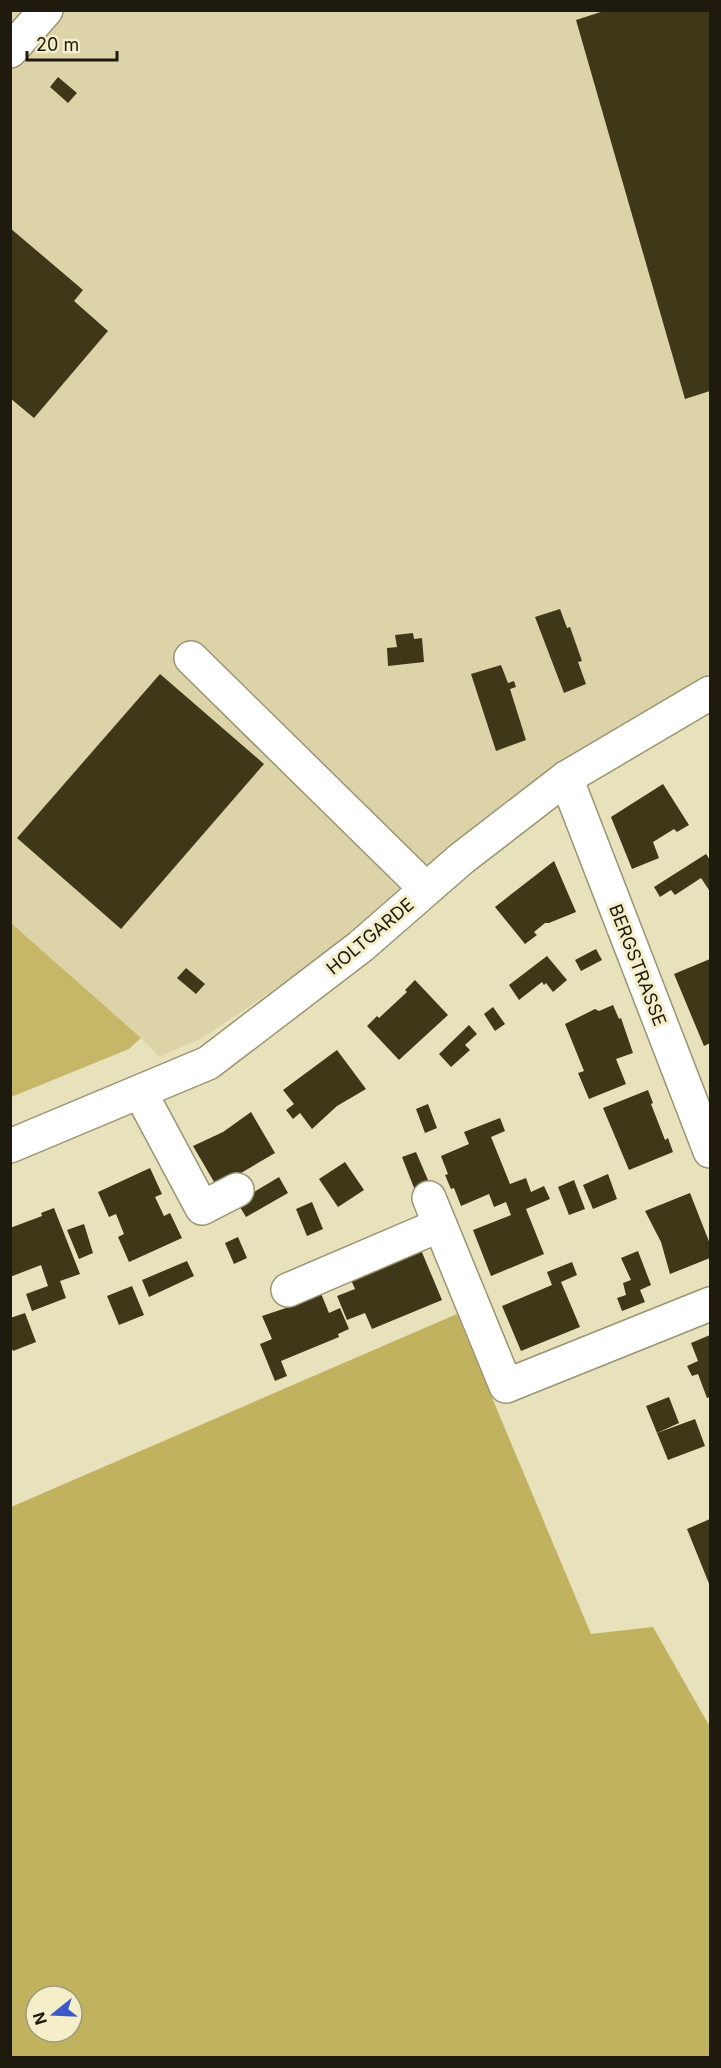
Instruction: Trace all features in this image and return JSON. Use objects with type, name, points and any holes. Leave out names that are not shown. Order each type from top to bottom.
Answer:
[{"type":"street","points":[[10,51],[46,10]]},
{"type":"street","points":[[191,658],[426,889]]},
{"type":"street","name":"HOLTGARDE","points":[[10,1146],[208,1063],[360,946],[461,859],[566,778],[711,693]]},
{"type":"street","name":"BERGSTRASSE","points":[[566,778],[698,1085],[711,1151]]},
{"type":"street","points":[[140,1092],[202,1208],[237,1190]]},
{"type":"street","points":[[288,1290],[435,1212],[506,1386],[711,1304]]},
{"type":"shaded area","points":[[11,11],[710,11],[710,686],[241,1012],[202,1038],[159,1057],[141,1038],[11,923]]},
{"type":"shaded area","points":[[11,923],[141,1038],[129,1049],[11,1097]]},
{"type":"shaded area","points":[[457,1314],[591,1634],[653,1627],[710,1727],[710,2057],[11,2057],[11,1507]]},
{"type":"building","points":[[607,10],[710,10],[710,391],[685,399],[576,20]]},
{"type":"building","points":[[58,77],[77,93],[68,103],[50,87]]},
{"type":"building","points":[[10,228],[83,290],[74,301],[108,331],[34,418],[10,398]]},
{"type":"building","points":[[560,609],[567,628],[570,627],[582,661],[578,662],[586,684],[564,693],[535,617]]},
{"type":"building","points":[[413,633],[414,639],[422,638],[424,662],[388,666],[387,648],[397,647],[395,635]]},
{"type":"building","points":[[501,665],[508,683],[514,681],[516,687],[510,689],[526,740],[496,751],[471,674]]},
{"type":"building","points":[[160,674],[264,764],[121,929],[17,838]]},
{"type":"building","points":[[663,784],[689,825],[677,832],[674,829],[653,842],[659,858],[632,869],[611,817]]},
{"type":"building","points":[[706,854],[710,860],[709,890],[701,878],[675,895],[671,890],[660,897],[654,887]]},
{"type":"building","points":[[554,861],[576,912],[545,923],[534,932],[537,935],[525,944],[495,907]]},
{"type":"building","points":[[596,949],[602,960],[581,971],[575,960]]},
{"type":"building","points":[[547,956],[567,980],[553,992],[546,983],[544,985],[542,982],[519,1000],[509,985]]},
{"type":"building","points":[[710,959],[710,1043],[704,1046],[674,974]]},
{"type":"building","points":[[186,968],[205,984],[196,994],[177,978]]},
{"type":"building","points":[[415,980],[448,1015],[399,1060],[367,1026],[407,992],[405,990]]},
{"type":"building","points":[[613,1005],[619,1019],[621,1018],[633,1053],[616,1059],[626,1084],[589,1099],[578,1073],[584,1071],[565,1024],[595,1009],[599,1011]]},
{"type":"building","points":[[493,1007],[505,1024],[495,1031],[484,1014]]},
{"type":"building","points":[[469,1025],[477,1034],[465,1045],[470,1050],[451,1067],[439,1054]]},
{"type":"building","points":[[337,1050],[366,1089],[337,1106],[312,1129],[300,1113],[293,1119],[286,1110],[294,1104],[283,1090]]},
{"type":"building","points":[[648,1090],[665,1140],[668,1138],[673,1152],[629,1170],[603,1108]]},
{"type":"building","points":[[428,1104],[437,1128],[425,1133],[416,1109]]},
{"type":"building","points":[[251,1112],[275,1153],[217,1187],[193,1146],[223,1132]]},
{"type":"building","points":[[500,1118],[505,1131],[491,1137],[510,1184],[526,1178],[531,1192],[544,1186],[550,1199],[526,1209],[544,1254],[491,1276],[473,1230],[511,1215],[506,1202],[494,1207],[489,1194],[461,1206],[454,1188],[451,1189],[445,1175],[448,1174],[441,1156],[469,1144],[464,1132]]},
{"type":"building","points":[[416,1152],[431,1187],[416,1193],[402,1157]]},
{"type":"building","points":[[345,1162],[364,1190],[338,1207],[319,1179]]},
{"type":"building","points":[[150,1168],[162,1194],[155,1197],[164,1216],[170,1213],[182,1238],[129,1262],[118,1237],[124,1234],[116,1214],[109,1217],[98,1192]]},
{"type":"building","points":[[608,1174],[617,1199],[593,1209],[583,1185]]},
{"type":"building","points":[[279,1177],[288,1193],[246,1217],[237,1202]]},
{"type":"building","points":[[574,1180],[585,1209],[569,1215],[558,1187]]},
{"type":"building","points":[[690,1193],[710,1244],[710,1258],[670,1274],[661,1242],[645,1211]]},
{"type":"building","points":[[312,1202],[323,1229],[307,1236],[296,1209]]},
{"type":"building","points":[[54,1208],[80,1274],[60,1281],[66,1298],[32,1311],[26,1294],[48,1286],[41,1265],[10,1277],[10,1228],[42,1216],[41,1213]]},
{"type":"building","points":[[84,1224],[93,1253],[79,1259],[67,1230]]},
{"type":"building","points":[[238,1237],[247,1258],[234,1264],[225,1243]]},
{"type":"building","points":[[421,1250],[442,1300],[372,1329],[365,1313],[347,1320],[337,1296],[355,1289],[351,1280]]},
{"type":"building","points":[[638,1251],[651,1285],[640,1290],[645,1302],[622,1311],[617,1298],[626,1295],[623,1283],[631,1280],[621,1258]]},
{"type":"building","points":[[187,1261],[194,1276],[149,1297],[142,1280]]},
{"type":"building","points":[[572,1262],[577,1275],[561,1282],[580,1327],[521,1351],[502,1306],[552,1285],[547,1272]]},
{"type":"building","points":[[132,1286],[144,1315],[119,1325],[107,1296]]},
{"type":"building","points":[[320,1291],[329,1313],[340,1308],[349,1329],[338,1334],[339,1337],[281,1361],[287,1376],[275,1381],[260,1344],[272,1339],[262,1316],[292,1306]]},
{"type":"building","points":[[25,1313],[36,1342],[13,1351],[10,1345],[10,1318]]},
{"type":"building","points":[[710,1335],[710,1397],[707,1398],[698,1374],[692,1376],[687,1366],[698,1361],[691,1343]]},
{"type":"building","points":[[669,1397],[679,1423],[657,1433],[646,1406]]},
{"type":"building","points":[[695,1419],[705,1446],[668,1460],[657,1433]]},
{"type":"building","points":[[710,1519],[710,1586],[687,1529]]}]
